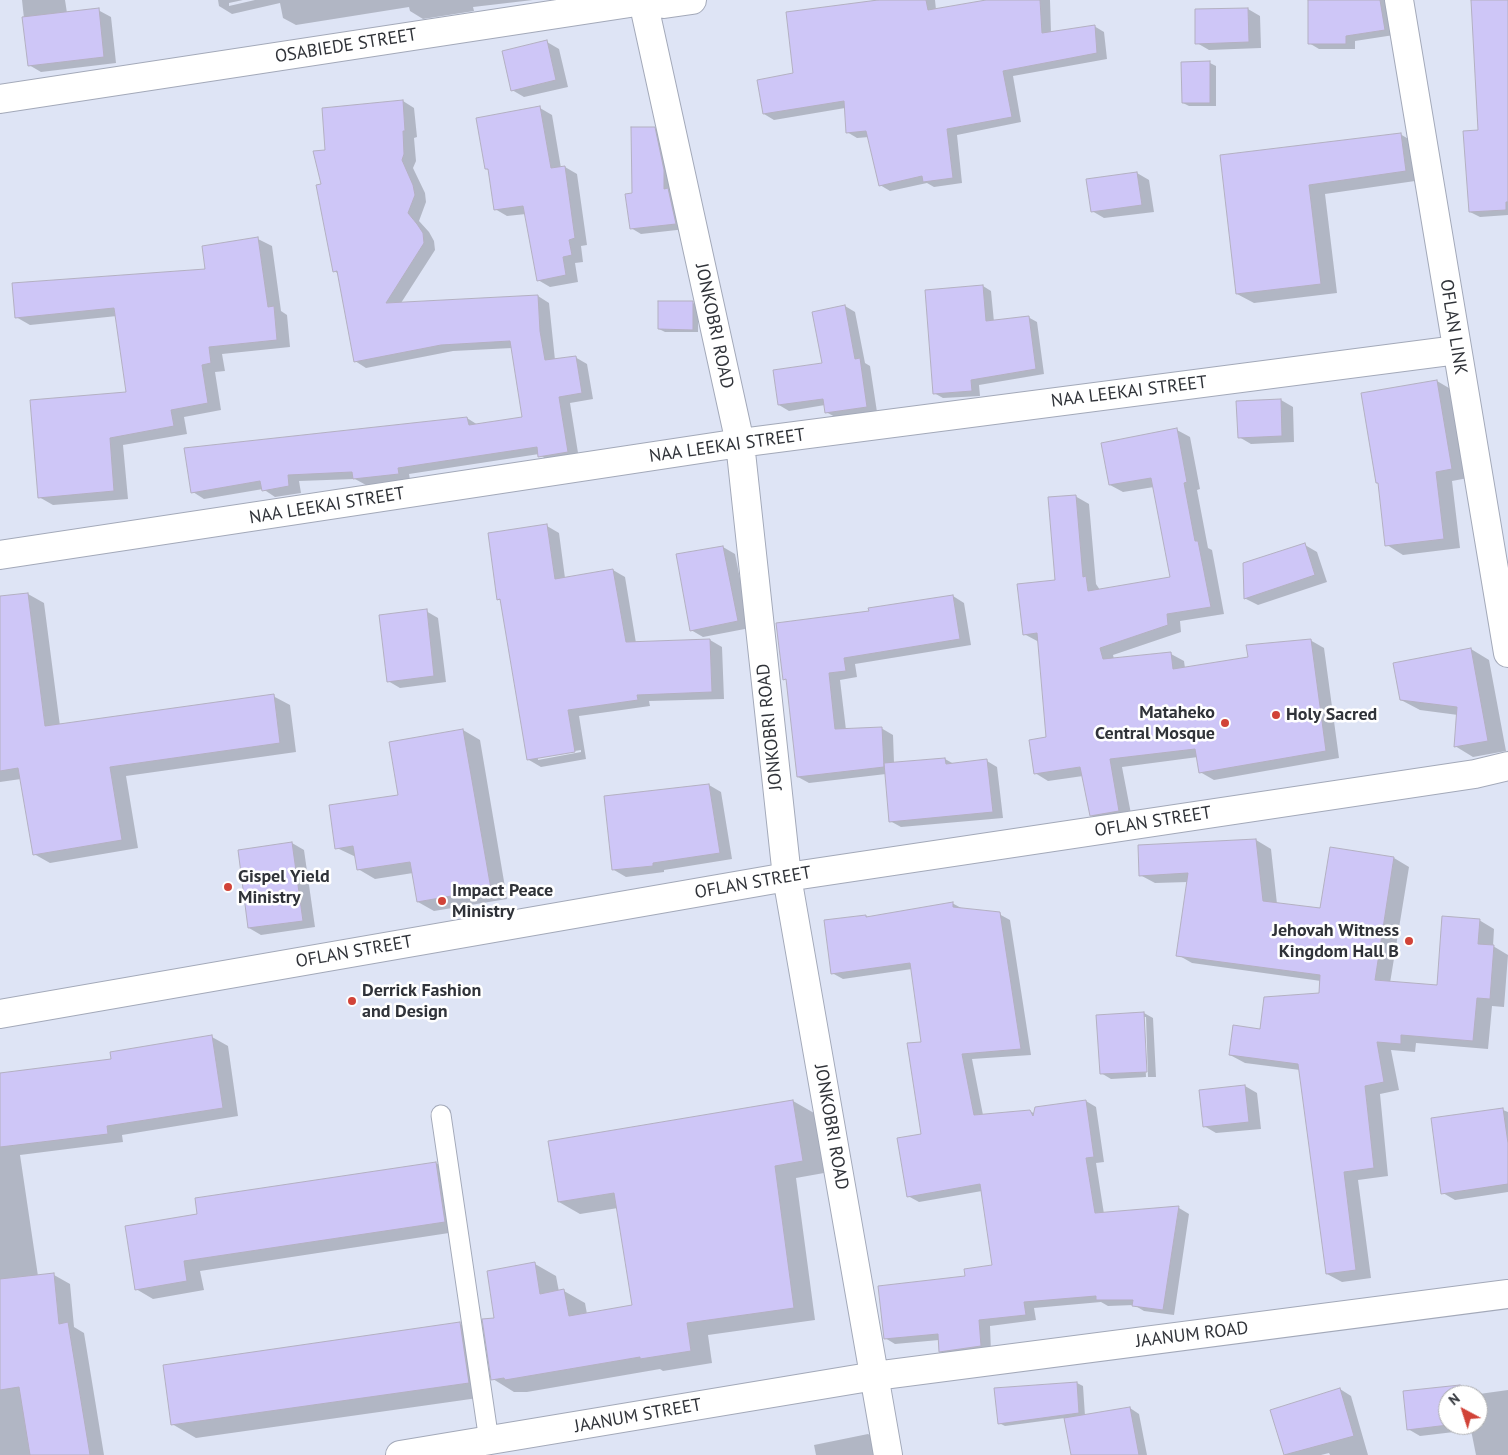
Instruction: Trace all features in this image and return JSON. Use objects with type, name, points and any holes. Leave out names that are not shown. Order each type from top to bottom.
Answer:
[{"type":"street","name":"OSABIEDE STREET","points":[[0,99],[643,1],[664,4],[692,0]]},
{"type":"street","name":"OFLAN LINK","points":[[1399,0],[1508,653]]},
{"type":"street","name":"JONKOBRI ROAD","points":[[643,1],[740,443],[786,877],[876,1376],[888,1455]]},
{"type":"street","name":"NAA LEEKAI STREET","points":[[0,555],[740,443],[1457,350]]},
{"type":"street","name":"OFLAN STREET","points":[[0,1014],[786,877],[1475,774],[1508,766]]},
{"type":"street","name":"JAANUM ROAD","points":[[876,1376],[1508,1294]]},
{"type":"street","name":"JAANUM STREET","points":[[400,1455],[876,1376]]},
{"type":"lane","points":[[441,1115],[489,1441]]},
{"type":"building","points":[[878,0],[926,0],[928,10],[986,0],[1040,0],[1042,33],[1095,25],[1097,53],[1003,71],[1012,117],[947,129],[953,178],[923,182],[922,176],[879,186],[866,131],[846,133],[844,101],[763,114],[757,80],[793,73],[786,12]]},
{"type":"building","points":[[1308,0],[1380,0],[1385,30],[1346,36],[1346,44],[1308,44]]},
{"type":"building","points":[[1471,0],[1508,0],[1508,202],[1506,202],[1506,210],[1469,212],[1463,131],[1478,130]]},
{"type":"building","points":[[99,8],[104,57],[28,66],[22,17]]},
{"type":"building","points":[[1248,8],[1249,42],[1195,44],[1195,9]]},
{"type":"building","points":[[547,40],[556,80],[511,91],[502,51]]},
{"type":"building","points":[[1210,61],[1210,103],[1182,103],[1181,62]]},
{"type":"building","points":[[403,100],[405,131],[403,131],[404,154],[402,160],[413,185],[415,195],[408,213],[423,233],[424,243],[386,303],[538,295],[540,331],[545,360],[576,356],[582,393],[559,397],[568,452],[538,457],[537,447],[398,468],[399,474],[353,479],[352,472],[288,475],[289,486],[262,491],[260,481],[191,493],[184,448],[467,417],[469,425],[522,417],[510,341],[441,345],[354,362],[337,271],[333,272],[316,185],[321,184],[313,151],[325,150],[322,108]]},
{"type":"building","points":[[540,106],[551,168],[565,166],[575,238],[569,240],[572,255],[563,257],[566,275],[537,281],[523,206],[494,210],[488,169],[485,169],[476,118]]},
{"type":"building","points":[[631,127],[655,127],[664,170],[664,189],[668,188],[676,224],[630,229],[625,194],[632,193]]},
{"type":"building","points":[[1401,133],[1406,171],[1309,185],[1321,284],[1236,294],[1220,155]]},
{"type":"building","points":[[1137,172],[1142,205],[1091,212],[1086,179]]},
{"type":"building","points":[[258,237],[268,307],[274,306],[277,340],[209,347],[211,363],[202,365],[208,403],[171,410],[174,426],[110,438],[114,491],[38,498],[30,400],[126,392],[114,308],[15,318],[12,283],[205,269],[202,246]]},
{"type":"building","points":[[983,285],[986,321],[1029,316],[1036,369],[971,380],[972,391],[933,394],[925,290]]},
{"type":"building","points":[[658,301],[693,301],[693,330],[658,329]]},
{"type":"building","points":[[845,305],[855,359],[860,358],[867,407],[825,413],[823,399],[778,405],[773,370],[822,363],[812,312]]},
{"type":"building","points":[[1437,380],[1452,469],[1436,472],[1444,539],[1385,546],[1378,483],[1376,483],[1361,393]]},
{"type":"building","points":[[1281,399],[1282,436],[1238,438],[1236,401]]},
{"type":"building","points":[[1177,428],[1187,482],[1184,483],[1195,541],[1198,541],[1211,607],[1167,614],[1168,625],[1100,648],[1103,659],[1171,652],[1173,669],[1248,657],[1246,645],[1311,639],[1326,751],[1199,773],[1195,749],[1110,759],[1119,811],[1090,816],[1080,767],[1034,774],[1029,740],[1046,737],[1037,633],[1023,635],[1017,584],[1055,580],[1048,497],[1076,495],[1083,577],[1086,576],[1088,591],[1170,577],[1151,478],[1109,485],[1101,443]]},
{"type":"building","points":[[547,524],[555,579],[613,569],[626,642],[710,639],[712,692],[637,695],[638,700],[568,710],[575,752],[527,760],[500,599],[497,600],[488,533]]},
{"type":"building","points":[[1305,543],[1315,575],[1244,599],[1243,563]]},
{"type":"building","points":[[723,546],[738,621],[690,631],[676,554]]},
{"type":"building","points":[[28,593],[45,726],[274,694],[280,743],[110,767],[122,840],[33,855],[18,768],[0,771],[0,596]]},
{"type":"building","points":[[953,595],[960,639],[844,658],[846,671],[829,673],[835,729],[882,727],[884,767],[797,777],[786,679],[783,680],[776,623],[869,611],[868,608]]},
{"type":"building","points":[[427,609],[434,676],[387,682],[379,615]]},
{"type":"building","points":[[1471,648],[1488,741],[1454,747],[1457,707],[1400,700],[1393,663]]},
{"type":"building","points":[[463,729],[491,889],[417,902],[410,862],[357,870],[353,846],[335,849],[329,805],[398,795],[389,742]]},
{"type":"building","points":[[945,758],[946,764],[987,759],[993,812],[889,822],[884,763]]},
{"type":"building","points":[[709,784],[720,853],[653,863],[653,866],[612,870],[604,796]]},
{"type":"building","points":[[1256,839],[1263,901],[1320,908],[1330,847],[1394,857],[1375,980],[1437,985],[1442,916],[1480,919],[1478,944],[1494,945],[1490,999],[1477,998],[1473,1041],[1401,1035],[1401,1044],[1377,1042],[1384,1082],[1365,1086],[1374,1168],[1344,1172],[1356,1270],[1326,1274],[1298,1064],[1229,1055],[1233,1025],[1260,1029],[1264,997],[1319,993],[1320,975],[1176,956],[1188,873],[1139,876],[1138,845]]},
{"type":"building","points":[[292,842],[303,921],[248,928],[238,850]]},
{"type":"building","points":[[953,902],[953,907],[1000,912],[1021,1049],[962,1054],[974,1115],[1030,1110],[1033,1116],[1035,1107],[1086,1100],[1094,1157],[1086,1158],[1095,1213],[1179,1206],[1163,1310],[1132,1306],[1133,1300],[1096,1300],[1096,1296],[1024,1302],[1026,1315],[979,1320],[981,1346],[939,1352],[938,1334],[884,1339],[878,1286],[965,1276],[964,1269],[992,1265],[980,1184],[907,1197],[897,1138],[921,1134],[907,1043],[921,1042],[910,963],[831,974],[824,920],[866,915],[866,917]]},
{"type":"building","points":[[1144,1012],[1147,1072],[1100,1074],[1096,1015]]},
{"type":"building","points":[[212,1035],[223,1108],[107,1126],[108,1134],[0,1147],[0,1073],[111,1059],[110,1052]]},
{"type":"building","points":[[1245,1085],[1249,1122],[1203,1127],[1199,1090]]},
{"type":"building","points":[[793,1100],[803,1161],[775,1166],[794,1308],[687,1323],[691,1351],[640,1359],[640,1357],[505,1380],[504,1378],[491,1380],[482,1319],[494,1318],[487,1271],[535,1262],[540,1294],[564,1289],[569,1316],[632,1305],[614,1193],[558,1202],[548,1141]]},
{"type":"building","points":[[1503,1108],[1508,1143],[1508,1184],[1441,1194],[1431,1118]]},
{"type":"building","points":[[436,1162],[445,1222],[184,1261],[187,1281],[135,1290],[125,1226],[197,1214],[195,1198]]},
{"type":"building","points":[[54,1273],[59,1324],[68,1322],[90,1455],[30,1455],[19,1387],[0,1390],[0,1279]]},
{"type":"building","points":[[460,1322],[469,1383],[171,1425],[163,1365]]},
{"type":"building","points":[[1077,1382],[1079,1413],[998,1424],[994,1388]]},
{"type":"building","points":[[1438,1387],[1438,1426],[1407,1430],[1403,1391]]},
{"type":"building","points":[[1340,1388],[1354,1436],[1284,1455],[1270,1410]]},
{"type":"building","points":[[1130,1407],[1139,1455],[1071,1455],[1064,1418]]},
{"type":"place","name":"Holy Sacred","points":[[1276,715]]},
{"type":"place","name":"Mataheko Central Mosque","points":[[1225,723]]},
{"type":"place","name":"Gispel Yield Ministry","points":[[228,887]]},
{"type":"place","name":"Impact Peace Ministry","points":[[442,901]]},
{"type":"place","name":"Jehovah Witness Kingdom Hall B","points":[[1409,941]]},
{"type":"place","name":"Derrick Fashion and Design","points":[[352,1001]]}]
